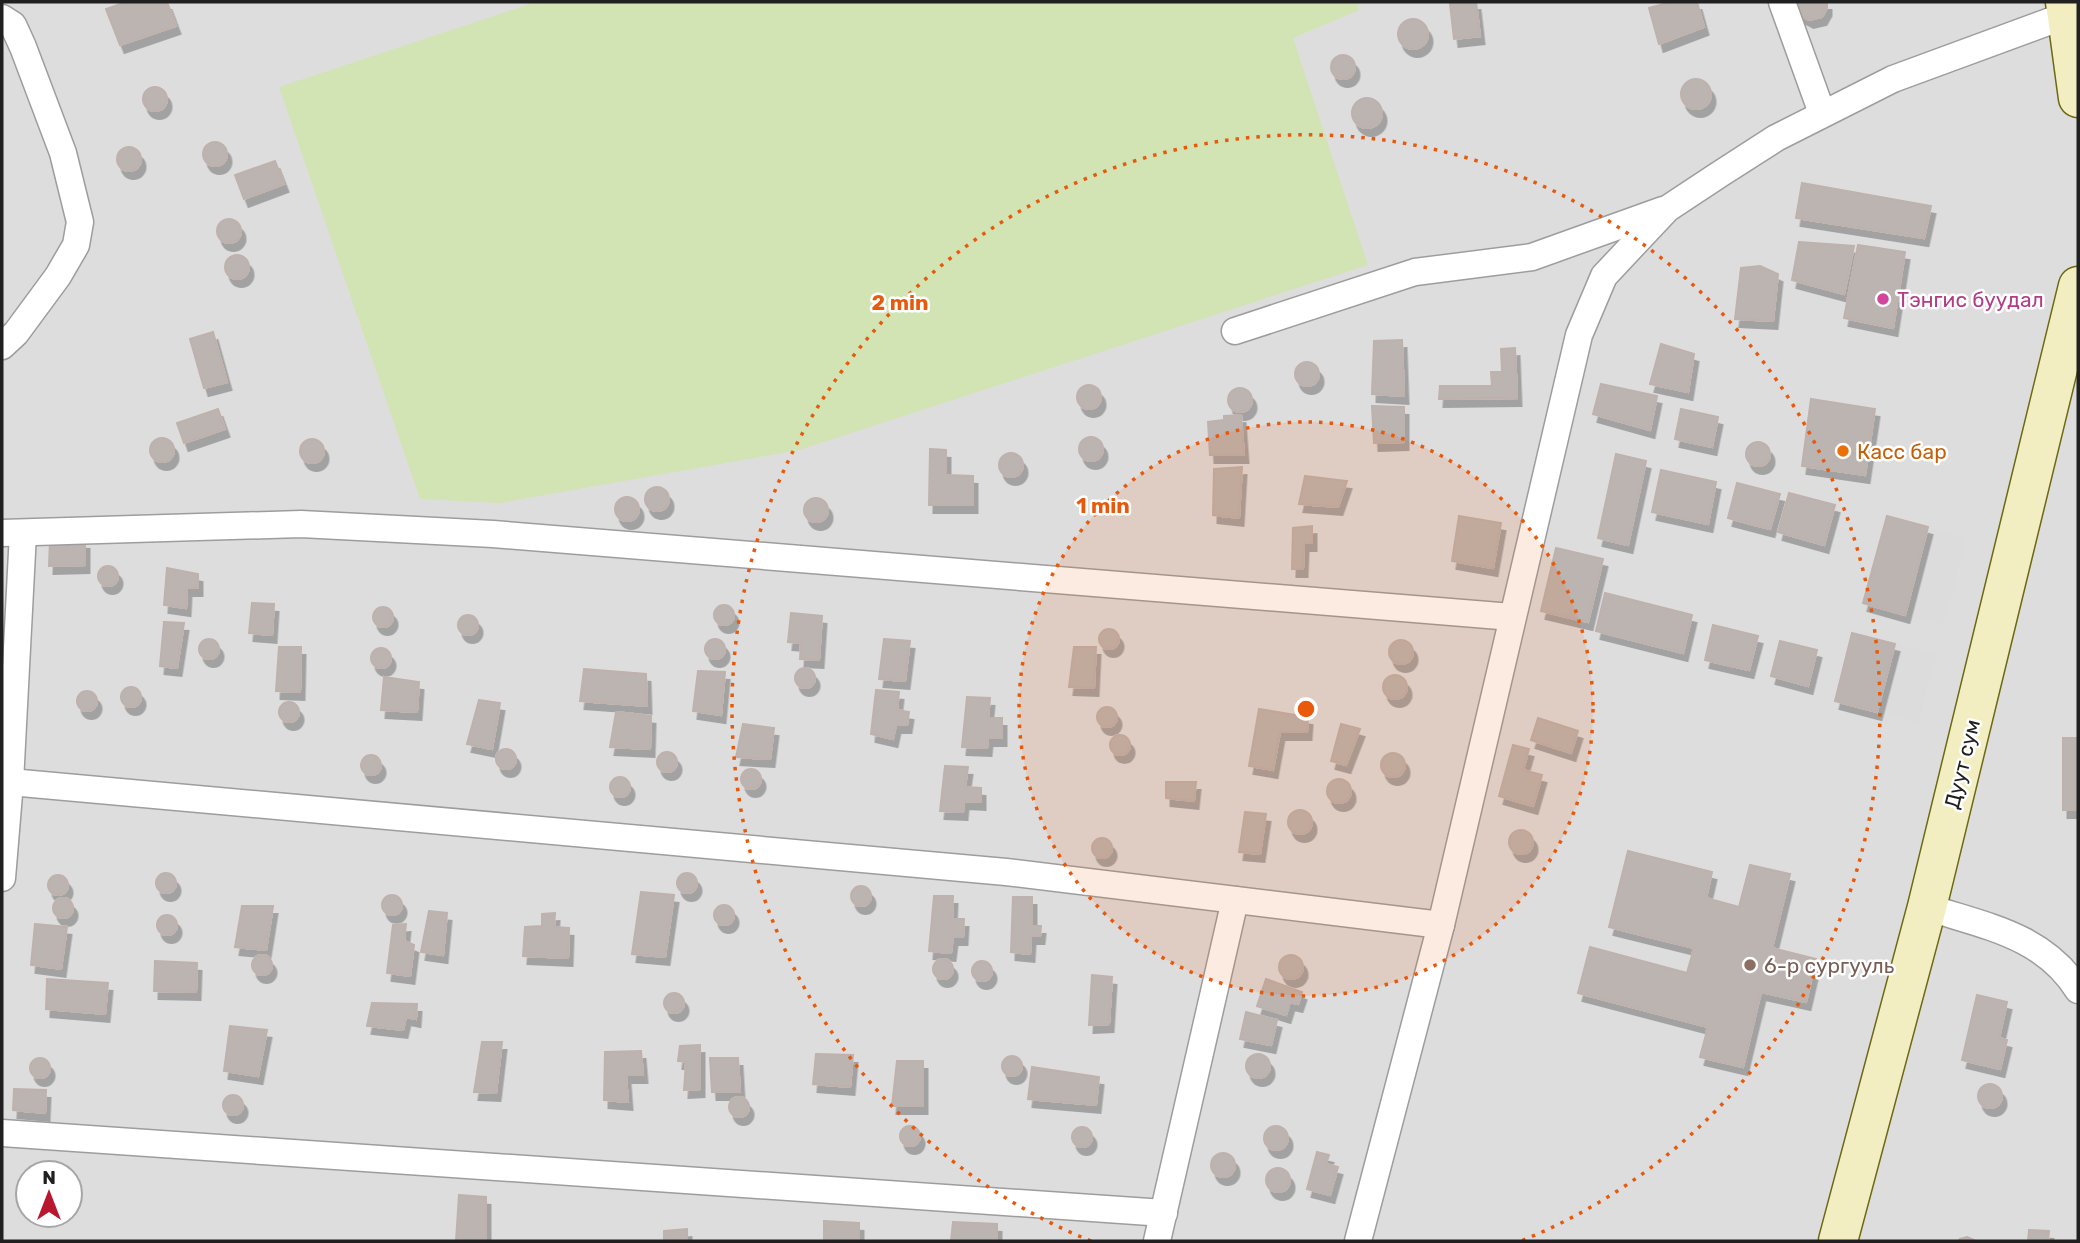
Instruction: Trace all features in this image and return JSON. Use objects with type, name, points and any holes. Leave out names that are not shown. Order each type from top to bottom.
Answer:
[{"type":"main road","points":[[2066,8],[2078,99]]},
{"type":"main road","name":"Дуут сум","points":[[1838,1241],[1927,908],[2078,286]]},
{"type":"street","points":[[1782,2],[1822,114]]},
{"type":"street","points":[[1235,331],[1415,272],[1532,257],[1667,209],[1776,138],[1822,114],[1893,79],[2066,8]]},
{"type":"street","points":[[2,18],[13,25],[23,47],[62,153],[80,222],[76,245],[58,276],[16,332],[2,346]]},
{"type":"street","points":[[1358,1241],[1441,925],[1579,335],[1604,276],[1667,209]]},
{"type":"street","points":[[2,878],[10,782],[13,533],[301,524],[493,534],[1512,617]]},
{"type":"street","points":[[10,782],[992,870],[1441,925]]},
{"type":"street","points":[[1157,1241],[1235,900]]},
{"type":"street","points":[[1927,908],[2011,935],[2044,951],[2068,975],[2078,990]]},
{"type":"street","points":[[2,1133],[1164,1213]]},
{"type":"shaded area","points":[[2,2],[2078,2],[2078,1241],[2,1241]]},
{"type":"shaded area","points":[[1928,527],[1967,538],[1943,625],[1905,615]]},
{"type":"shaded area","points":[[1895,644],[1936,655],[1918,723],[1877,712]]},
{"type":"green space","points":[[536,2],[1357,2],[1359,10],[1293,38],[1368,265],[799,450],[500,503],[420,499],[279,87]]},
{"type":"building","points":[[126,2],[167,2],[176,26],[120,45],[106,9]]},
{"type":"building","points":[[1476,2],[1480,36],[1454,39],[1450,4]]},
{"type":"building","points":[[1671,2],[1697,2],[1704,27],[1659,44],[1649,8]]},
{"type":"building","points":[[1798,2],[1827,2],[1827,8],[1822,17],[1809,20],[1800,15]]},
{"type":"building","points":[[1413,19],[1424,23],[1428,34],[1424,45],[1413,49],[1402,45],[1398,34],[1402,23]]},
{"type":"building","points":[[1343,55],[1352,58],[1355,67],[1352,76],[1343,79],[1334,76],[1331,67],[1334,58]]},
{"type":"building","points":[[1696,79],[1707,83],[1711,94],[1707,105],[1696,109],[1685,105],[1681,94],[1685,83]]},
{"type":"building","points":[[155,87],[163,91],[167,99],[163,107],[155,111],[147,107],[143,99],[147,91]]},
{"type":"building","points":[[1367,98],[1378,102],[1382,113],[1378,124],[1367,128],[1356,124],[1352,113],[1356,102]]},
{"type":"building","points":[[215,142],[223,146],[227,154],[223,162],[215,166],[207,162],[203,154],[207,146]]},
{"type":"building","points":[[129,147],[137,151],[141,159],[137,167],[129,171],[121,167],[117,159],[121,151]]},
{"type":"building","points":[[275,161],[284,184],[244,199],[235,175]]},
{"type":"building","points":[[1802,183],[1931,206],[1924,238],[1796,218]]},
{"type":"building","points":[[229,219],[237,223],[241,231],[237,239],[229,243],[221,239],[217,231],[221,223]]},
{"type":"building","points":[[1799,242],[1854,246],[1844,294],[1792,280]]},
{"type":"building","points":[[1858,245],[1905,252],[1893,328],[1844,318]]},
{"type":"building","points":[[237,255],[248,262],[249,267],[242,278],[237,279],[226,272],[225,267],[232,256]]},
{"type":"building","points":[[1760,266],[1778,274],[1773,321],[1735,319],[1741,268]]},
{"type":"building","points":[[213,332],[227,382],[204,388],[190,339]]},
{"type":"building","points":[[1402,340],[1404,396],[1372,394],[1374,341]]},
{"type":"building","points":[[1661,344],[1694,354],[1688,392],[1650,384]]},
{"type":"building","points":[[1515,348],[1517,398],[1439,399],[1440,386],[1492,386],[1491,372],[1502,372],[1501,349]]},
{"type":"building","points":[[1307,362],[1318,369],[1319,374],[1312,385],[1307,386],[1296,379],[1295,374],[1302,363]]},
{"type":"building","points":[[1601,384],[1657,396],[1650,430],[1593,414]]},
{"type":"building","points":[[1089,385],[1100,392],[1101,397],[1094,408],[1089,409],[1078,402],[1077,397],[1084,386]]},
{"type":"building","points":[[1240,388],[1251,395],[1252,400],[1245,411],[1240,412],[1229,405],[1228,400],[1235,389]]},
{"type":"building","points":[[1811,399],[1875,409],[1865,475],[1802,466]]},
{"type":"building","points":[[1372,406],[1404,407],[1404,442],[1374,443]]},
{"type":"building","points":[[218,409],[225,429],[184,443],[177,423]]},
{"type":"building","points":[[1681,409],[1718,417],[1712,447],[1675,439]]},
{"type":"building","points":[[1241,415],[1244,455],[1210,455],[1208,422],[1224,420],[1224,416]]},
{"type":"building","points":[[1091,437],[1102,444],[1103,449],[1096,460],[1091,461],[1080,454],[1079,449],[1086,438]]},
{"type":"building","points":[[162,438],[173,445],[174,450],[167,461],[162,462],[151,455],[150,450],[157,439]]},
{"type":"building","points":[[312,439],[323,446],[324,451],[317,462],[312,463],[301,456],[300,451],[307,440]]},
{"type":"building","points":[[1758,442],[1769,449],[1770,454],[1763,465],[1758,466],[1747,459],[1746,454],[1753,443]]},
{"type":"building","points":[[930,449],[946,450],[946,475],[973,476],[973,505],[929,505]]},
{"type":"building","points":[[1011,453],[1022,460],[1023,465],[1016,476],[1011,477],[1000,470],[999,465],[1006,454]]},
{"type":"building","points":[[1616,454],[1646,461],[1628,545],[1598,538]]},
{"type":"building","points":[[1242,467],[1239,518],[1213,515],[1214,469]]},
{"type":"building","points":[[1661,470],[1716,482],[1708,524],[1652,512]]},
{"type":"building","points":[[1305,476],[1347,481],[1338,507],[1299,504]]},
{"type":"building","points":[[1737,483],[1780,494],[1770,529],[1728,518]]},
{"type":"building","points":[[657,487],[668,494],[669,499],[662,510],[657,511],[646,504],[645,499],[652,488]]},
{"type":"building","points":[[1789,493],[1835,505],[1824,545],[1778,532]]},
{"type":"building","points":[[627,497],[638,504],[639,509],[632,520],[627,521],[616,514],[615,509],[622,498]]},
{"type":"building","points":[[816,498],[827,505],[828,510],[821,521],[816,522],[805,515],[804,510],[811,499]]},
{"type":"building","points":[[1459,516],[1501,523],[1493,568],[1452,561]]},
{"type":"building","points":[[1887,516],[1928,527],[1905,615],[1863,603]]},
{"type":"building","points":[[1312,526],[1312,543],[1304,543],[1303,569],[1292,569],[1293,528]]},
{"type":"building","points":[[50,540],[85,541],[85,565],[49,566]]},
{"type":"building","points":[[1556,548],[1603,559],[1588,622],[1541,611]]},
{"type":"building","points":[[108,566],[115,569],[118,576],[115,583],[108,586],[101,583],[98,576],[101,569]]},
{"type":"building","points":[[167,568],[198,574],[198,588],[187,588],[186,608],[164,605]]},
{"type":"building","points":[[1605,593],[1692,615],[1683,653],[1596,631]]},
{"type":"building","points":[[252,603],[274,604],[272,635],[249,633]]},
{"type":"building","points":[[724,605],[731,608],[734,615],[731,622],[724,625],[717,622],[714,615],[717,608]]},
{"type":"building","points":[[383,607],[390,610],[393,617],[390,624],[383,627],[376,624],[373,617],[376,610]]},
{"type":"building","points":[[791,613],[822,616],[819,660],[800,659],[801,643],[788,642]]},
{"type":"building","points":[[468,615],[475,618],[478,625],[475,632],[468,635],[461,632],[458,625],[461,618]]},
{"type":"building","points":[[164,622],[184,623],[177,668],[160,666]]},
{"type":"building","points":[[1713,625],[1758,636],[1749,670],[1705,660]]},
{"type":"building","points":[[1109,629],[1116,632],[1119,639],[1116,646],[1109,649],[1102,646],[1099,639],[1102,632]]},
{"type":"building","points":[[1852,633],[1895,644],[1877,712],[1835,701]]},
{"type":"building","points":[[209,639],[216,642],[219,649],[216,656],[209,659],[202,656],[199,649],[202,642]]},
{"type":"building","points":[[715,639],[722,642],[725,649],[722,656],[715,659],[708,656],[705,649],[708,642]]},
{"type":"building","points":[[884,639],[910,641],[905,681],[879,679]]},
{"type":"building","points":[[1401,640],[1412,647],[1413,652],[1406,663],[1401,664],[1390,657],[1389,652],[1396,641]]},
{"type":"building","points":[[1780,641],[1817,650],[1808,686],[1771,676]]},
{"type":"building","points":[[279,647],[301,647],[300,692],[276,691]]},
{"type":"building","points":[[1074,647],[1096,647],[1094,688],[1069,687]]},
{"type":"building","points":[[381,648],[388,651],[391,658],[388,665],[381,668],[374,665],[371,658],[374,651]]},
{"type":"building","points":[[805,668],[812,671],[815,678],[812,685],[805,688],[798,685],[795,678],[798,671]]},
{"type":"building","points":[[584,669],[646,674],[647,706],[580,701]]},
{"type":"building","points":[[698,671],[725,672],[721,715],[693,711]]},
{"type":"building","points":[[1395,675],[1406,682],[1407,687],[1400,698],[1395,699],[1384,692],[1383,687],[1390,676]]},
{"type":"building","points":[[384,677],[419,682],[417,712],[381,710]]},
{"type":"building","points":[[131,687],[138,690],[141,697],[138,704],[131,707],[124,704],[121,697],[124,690]]},
{"type":"building","points":[[876,690],[899,692],[897,710],[909,712],[907,725],[896,725],[893,739],[871,734]]},
{"type":"building","points":[[87,691],[94,694],[97,701],[94,708],[87,711],[80,708],[77,701],[80,694]]},
{"type":"building","points":[[967,697],[990,698],[988,718],[1002,718],[1002,738],[988,738],[987,748],[962,747]]},
{"type":"building","points":[[479,700],[500,703],[492,749],[467,744]]},
{"type":"building","points":[[289,702],[296,705],[299,712],[296,719],[289,722],[282,719],[279,712],[282,705]]},
{"type":"building","points":[[1107,707],[1114,710],[1117,717],[1114,724],[1107,727],[1100,724],[1097,717],[1100,710]]},
{"type":"building","points":[[1259,709],[1308,717],[1307,732],[1280,732],[1273,770],[1249,766]]},
{"type":"building","points":[[616,712],[651,716],[650,749],[610,747]]},
{"type":"building","points":[[1538,718],[1578,731],[1571,753],[1531,740]]},
{"type":"building","points":[[743,724],[774,728],[770,759],[736,757]]},
{"type":"building","points":[[1341,724],[1360,729],[1346,765],[1331,761]]},
{"type":"building","points":[[1120,735],[1127,738],[1130,745],[1127,752],[1120,755],[1113,752],[1110,745],[1113,738]]},
{"type":"building","points":[[2063,738],[2078,738],[2078,810],[2063,810]]},
{"type":"building","points":[[1513,745],[1529,749],[1523,770],[1542,775],[1533,806],[1499,796]]},
{"type":"building","points":[[506,749],[513,752],[516,759],[513,766],[506,769],[499,766],[496,759],[499,752]]},
{"type":"building","points":[[667,752],[674,755],[677,762],[674,769],[667,772],[660,769],[657,762],[660,755]]},
{"type":"building","points":[[1393,753],[1404,760],[1405,765],[1398,776],[1393,777],[1382,770],[1381,765],[1388,754]]},
{"type":"building","points":[[371,755],[378,758],[381,765],[378,772],[371,775],[364,772],[361,765],[364,758]]},
{"type":"building","points":[[945,766],[968,767],[965,787],[981,788],[981,802],[964,801],[963,812],[940,811]]},
{"type":"building","points":[[751,769],[758,772],[761,779],[758,786],[751,789],[744,786],[741,779],[744,772]]},
{"type":"building","points":[[620,777],[627,780],[630,787],[627,794],[620,797],[613,794],[610,787],[613,780]]},
{"type":"building","points":[[1339,779],[1350,786],[1351,791],[1344,802],[1339,803],[1328,796],[1327,791],[1334,780]]},
{"type":"building","points":[[1166,782],[1196,782],[1194,801],[1166,798]]},
{"type":"building","points":[[1300,810],[1311,817],[1312,822],[1305,833],[1300,834],[1289,827],[1288,822],[1295,811]]},
{"type":"building","points":[[1245,812],[1266,814],[1260,854],[1239,852]]},
{"type":"building","points":[[1521,830],[1532,837],[1533,842],[1526,853],[1521,854],[1510,847],[1509,842],[1516,831]]},
{"type":"building","points":[[1102,838],[1109,841],[1112,848],[1109,855],[1102,858],[1095,855],[1092,848],[1095,841]]},
{"type":"building","name":"6-р сургууль","points":[[1628,851],[1712,872],[1706,898],[1739,907],[1750,865],[1790,874],[1772,948],[1816,959],[1806,1002],[1761,992],[1743,1067],[1700,1057],[1708,1027],[1578,993],[1590,947],[1687,973],[1694,948],[1609,927]]},
{"type":"building","points":[[166,873],[173,876],[176,883],[173,890],[166,893],[159,890],[156,883],[159,876]]},
{"type":"building","points":[[687,873],[694,876],[697,883],[694,890],[687,893],[680,890],[677,883],[680,876]]},
{"type":"building","points":[[58,875],[65,878],[68,885],[65,892],[58,895],[51,892],[48,885],[51,878]]},
{"type":"building","points":[[861,886],[868,889],[871,896],[868,903],[861,906],[854,903],[851,896],[854,889]]},
{"type":"building","points":[[641,892],[674,895],[665,957],[632,954]]},
{"type":"building","points":[[392,895],[399,898],[402,905],[399,912],[392,915],[385,912],[382,905],[385,898]]},
{"type":"building","points":[[934,896],[953,896],[952,919],[964,919],[963,937],[953,937],[951,953],[929,951]]},
{"type":"building","points":[[1013,897],[1032,897],[1032,926],[1041,926],[1040,936],[1031,936],[1030,954],[1011,952]]},
{"type":"building","points":[[63,898],[70,901],[73,908],[70,915],[63,918],[56,915],[53,908],[56,901]]},
{"type":"building","points":[[724,905],[731,908],[734,915],[731,922],[724,925],[717,922],[714,915],[717,908]]},
{"type":"building","points":[[242,906],[273,906],[266,950],[235,947]]},
{"type":"building","points":[[429,911],[447,913],[443,955],[421,952]]},
{"type":"building","points":[[555,913],[554,927],[569,928],[568,958],[523,956],[525,927],[542,926],[542,914]]},
{"type":"building","points":[[167,915],[174,918],[177,925],[174,932],[167,935],[160,932],[157,925],[160,918]]},
{"type":"building","points":[[35,924],[67,927],[61,969],[31,965]]},
{"type":"building","points":[[406,924],[404,941],[414,945],[410,976],[387,973],[393,925]]},
{"type":"building","points":[[262,955],[269,958],[272,965],[269,972],[262,975],[255,972],[252,965],[255,958]]},
{"type":"building","points":[[1291,955],[1302,962],[1303,967],[1296,978],[1291,979],[1280,972],[1279,967],[1286,956]]},
{"type":"building","points":[[943,959],[950,962],[953,969],[950,976],[943,979],[936,976],[933,969],[936,962]]},
{"type":"building","points":[[155,961],[197,963],[196,992],[154,991]]},
{"type":"building","points":[[982,961],[989,964],[992,971],[989,978],[982,981],[975,978],[972,971],[975,964]]},
{"type":"building","points":[[1092,975],[1112,977],[1109,1024],[1089,1025]]},
{"type":"building","points":[[47,979],[108,983],[105,1014],[46,1009]]},
{"type":"building","points":[[1266,979],[1302,992],[1298,1004],[1290,1002],[1286,1015],[1257,1006]]},
{"type":"building","points":[[674,993],[681,996],[684,1003],[681,1010],[674,1013],[667,1010],[664,1003],[667,996]]},
{"type":"building","points":[[1977,995],[2007,1002],[1999,1038],[2007,1040],[2000,1069],[1962,1060]]},
{"type":"building","points":[[372,1003],[417,1004],[416,1019],[406,1017],[403,1030],[367,1026]]},
{"type":"building","points":[[1246,1012],[1277,1020],[1271,1045],[1240,1039]]},
{"type":"building","points":[[230,1026],[267,1030],[258,1076],[224,1071]]},
{"type":"building","points":[[482,1042],[502,1042],[496,1093],[474,1092]]},
{"type":"building","points":[[700,1045],[700,1089],[684,1090],[686,1062],[678,1061],[680,1046]]},
{"type":"building","points":[[641,1051],[643,1075],[626,1075],[628,1102],[604,1100],[605,1052]]},
{"type":"building","points":[[816,1054],[853,1055],[850,1087],[813,1084]]},
{"type":"building","points":[[1258,1054],[1269,1061],[1270,1066],[1263,1077],[1258,1078],[1247,1071],[1246,1066],[1253,1055]]},
{"type":"building","points":[[1012,1056],[1019,1059],[1022,1066],[1019,1073],[1012,1076],[1005,1073],[1002,1066],[1005,1059]]},
{"type":"building","points":[[40,1058],[47,1061],[50,1068],[47,1075],[40,1078],[33,1075],[30,1068],[33,1061]]},
{"type":"building","points":[[710,1058],[738,1058],[740,1092],[712,1092]]},
{"type":"building","points":[[897,1061],[923,1061],[923,1106],[892,1106]]},
{"type":"building","points":[[1032,1067],[1099,1077],[1096,1105],[1028,1099]]},
{"type":"building","points":[[1990,1084],[2001,1091],[2002,1096],[1995,1107],[1990,1108],[1979,1101],[1978,1096],[1985,1085]]},
{"type":"building","points":[[14,1089],[46,1090],[45,1113],[13,1110]]},
{"type":"building","points":[[233,1095],[240,1098],[243,1105],[240,1112],[233,1115],[226,1112],[223,1105],[226,1098]]},
{"type":"building","points":[[739,1097],[746,1100],[749,1107],[746,1114],[739,1117],[732,1114],[729,1107],[732,1100]]},
{"type":"building","points":[[910,1126],[917,1129],[920,1136],[917,1143],[910,1146],[903,1143],[900,1136],[903,1129]]},
{"type":"building","points":[[1276,1126],[1287,1133],[1288,1138],[1281,1149],[1276,1150],[1265,1143],[1264,1138],[1271,1127]]},
{"type":"building","points":[[1082,1127],[1089,1130],[1092,1137],[1089,1144],[1082,1147],[1075,1144],[1072,1137],[1075,1130]]},
{"type":"building","points":[[1317,1152],[1329,1155],[1326,1164],[1338,1167],[1330,1195],[1307,1189]]},
{"type":"building","points":[[1223,1153],[1234,1160],[1235,1165],[1228,1176],[1223,1177],[1212,1170],[1211,1165],[1218,1154]]},
{"type":"building","points":[[1278,1168],[1289,1175],[1290,1180],[1283,1191],[1278,1192],[1267,1185],[1266,1180],[1273,1169]]},
{"type":"building","points":[[459,1195],[486,1197],[486,1241],[456,1241]]},
{"type":"building","points":[[824,1221],[859,1223],[859,1241],[824,1241]]},
{"type":"building","points":[[953,1222],[997,1224],[997,1241],[951,1241]]},
{"type":"building","points":[[687,1229],[687,1241],[664,1241],[664,1231]]},
{"type":"building","points":[[2029,1230],[2049,1231],[2048,1241],[2028,1241]]},
{"type":"building","points":[[1967,1237],[1976,1241],[1958,1241],[1960,1239]]},
{"type":"place","name":"Тэнгис буудал","points":[[1883,299]]},
{"type":"place","name":"Касс бар","points":[[1843,451]]},
{"type":"place","name":"6-р сургууль","points":[[1750,965]]}]
